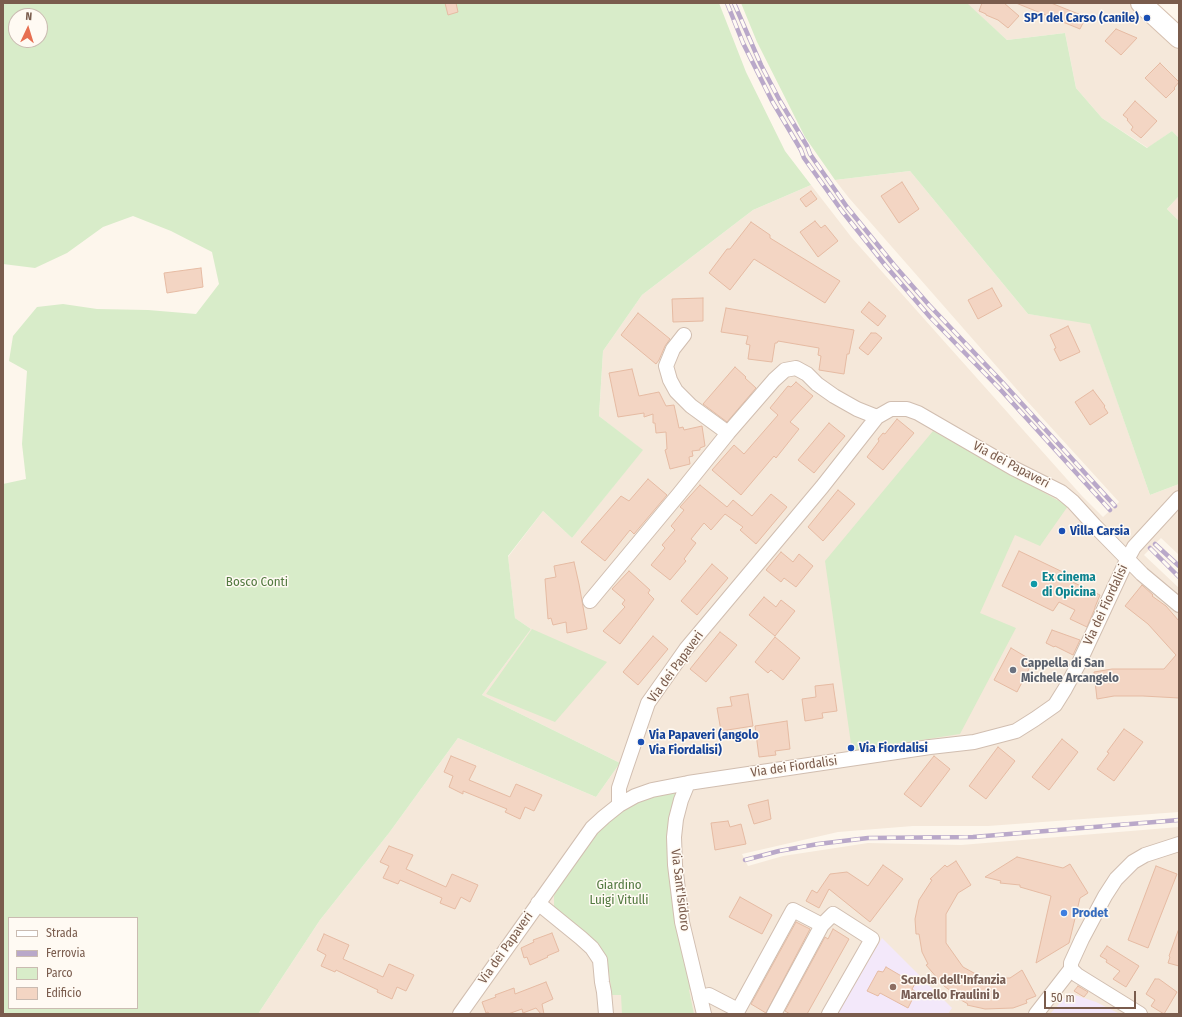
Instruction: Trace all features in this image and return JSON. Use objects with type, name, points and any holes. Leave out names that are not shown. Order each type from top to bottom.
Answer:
[{"type":"main road","points":[[1142,3],[1179,38]]},
{"type":"street","points":[[684,335],[673,349],[666,366],[670,380],[676,391],[691,406],[728,433]]},
{"type":"street","points":[[590,601],[728,433],[774,380],[786,370],[796,368],[807,374],[817,384],[834,396],[857,409],[877,417]]},
{"type":"street","name":"Via dei Papaveri","points":[[460,1014],[592,828],[619,805],[619,788],[648,703],[686,649],[822,488],[877,417],[891,409],[907,409],[918,413],[1013,468],[1061,492],[1073,502],[1142,574],[1179,605]]},
{"type":"street","name":"Via dei Fiordalisi","points":[[619,805],[652,790],[688,783],[930,747],[974,742],[1016,731],[1055,705],[1078,665],[1128,558],[1143,538],[1179,498]]},
{"type":"street","name":"Via Sant'Isidoro","points":[[688,783],[677,812],[674,837],[675,865],[682,922],[704,1014]]},
{"type":"street","points":[[1036,1014],[1071,969],[1071,963],[1082,939],[1105,896],[1116,880],[1133,862],[1145,855],[1179,844]]},
{"type":"street","points":[[538,903],[592,948],[600,960],[606,1014]]},
{"type":"street","points":[[700,998],[709,995],[737,1012],[793,910],[822,925]]},
{"type":"street","points":[[774,1014],[822,925],[833,914],[872,939],[829,1014]]},
{"type":"street","points":[[1071,969],[1140,1014]]},
{"type":"shaded area","points":[[1153,3],[1179,27],[1179,138],[1172,131],[1148,148],[1102,118],[1076,88],[1065,33],[1007,40],[967,4]]},
{"type":"shaded area","points":[[910,171],[1028,314],[1090,323],[1150,495],[1179,484],[1179,555],[1161,538],[1144,555],[1179,588],[1179,812],[988,826],[913,826],[838,832],[742,854],[748,866],[783,856],[868,843],[961,845],[1179,827],[1179,1014],[258,1014],[320,920],[389,833],[458,738],[596,797],[620,763],[482,695],[531,629],[515,618],[508,557],[543,511],[572,538],[642,450],[599,416],[603,351],[642,295],[753,210],[811,185],[852,238],[1082,496],[1103,517],[1119,502],[1027,401],[849,198],[835,180]]},
{"type":"shaded area","points":[[1179,196],[1179,221],[1167,209]]},
{"type":"shaded area","points":[[882,938],[952,1008],[948,1014],[837,1014]]},
{"type":"shaded area","points":[[1069,993],[1096,1002],[1120,1014],[1050,1014]]},
{"type":"green space","name":"Bosco Conti","points":[[3,3],[719,3],[746,72],[785,151],[811,185],[753,210],[642,295],[603,351],[599,416],[643,450],[572,538],[543,511],[508,556],[515,618],[531,629],[482,695],[620,763],[596,797],[458,738],[389,833],[320,920],[258,1014],[3,1014],[3,484],[26,479],[22,444],[27,371],[9,361],[13,336],[37,307],[63,304],[97,309],[148,310],[196,314],[219,284],[212,252],[171,231],[133,216],[103,227],[67,253],[35,268],[3,264]]},
{"type":"green space","points":[[741,3],[968,3],[1007,40],[1065,33],[1076,88],[1102,118],[1147,148],[1172,131],[1179,138],[1179,196],[1167,209],[1179,221],[1179,484],[1150,495],[1090,324],[1028,314],[910,171],[835,180],[805,137],[757,42]]},
{"type":"green space","points":[[933,431],[1068,506],[1040,546],[1015,535],[980,613],[1016,628],[960,734],[852,751],[825,561]]},
{"type":"green space","points":[[532,629],[607,662],[555,722],[486,694]]},
{"type":"green space","name":"Giardino Luigi Vitulli","points":[[674,791],[676,793],[691,989],[689,990],[694,1014],[622,1014],[621,995],[612,995],[609,972],[605,957],[557,911],[554,906],[554,896],[557,889],[602,826],[618,813],[649,796]]},
{"type":"building","points":[[445,3],[456,3],[458,12],[448,15]]},
{"type":"building","points":[[982,3],[1004,3],[1019,16],[1008,28],[998,20],[979,11]]},
{"type":"building","points":[[1016,3],[1051,3],[1086,17],[1080,29]]},
{"type":"building","points":[[1116,29],[1137,38],[1121,55],[1105,41]]},
{"type":"building","points":[[1160,63],[1179,82],[1174,88],[1175,89],[1166,98],[1145,78]]},
{"type":"building","points":[[1135,101],[1157,121],[1141,138],[1131,130],[1133,127],[1127,120],[1128,119],[1123,115]]},
{"type":"building","points":[[902,182],[919,209],[899,223],[881,196]]},
{"type":"building","points":[[811,191],[817,199],[806,207],[800,199]]},
{"type":"building","points":[[815,221],[821,228],[825,225],[838,241],[818,257],[800,232]]},
{"type":"building","points":[[751,222],[770,235],[770,238],[840,281],[825,303],[754,259],[730,290],[709,273],[727,249],[730,249]]},
{"type":"building","points":[[201,268],[203,287],[167,293],[164,273]]},
{"type":"building","points":[[992,288],[1002,306],[978,319],[968,300]]},
{"type":"building","points":[[703,298],[703,321],[673,322],[672,299]]},
{"type":"building","points":[[869,302],[886,316],[878,326],[861,312]]},
{"type":"building","points":[[726,308],[854,330],[849,354],[847,354],[844,374],[819,370],[821,356],[818,355],[819,348],[778,341],[775,343],[772,362],[748,359],[750,345],[746,344],[748,336],[721,332]]},
{"type":"building","points":[[638,313],[670,339],[656,364],[621,335]]},
{"type":"building","points":[[1068,326],[1080,352],[1060,361],[1054,349],[1056,348],[1050,335]]},
{"type":"building","points":[[871,333],[876,333],[882,338],[868,355],[859,348]]},
{"type":"building","points":[[735,367],[756,388],[727,422],[703,404]]},
{"type":"building","points":[[632,369],[639,396],[659,392],[666,406],[674,405],[679,428],[683,427],[684,430],[702,426],[705,446],[700,448],[700,450],[692,451],[693,456],[689,457],[690,464],[670,469],[665,450],[667,449],[666,432],[656,433],[655,423],[653,423],[653,414],[644,417],[644,413],[618,417],[609,373]]},
{"type":"building","points":[[796,382],[813,396],[790,422],[799,429],[776,458],[774,456],[741,495],[712,470],[734,445],[744,454],[778,415],[770,408],[788,386],[791,387]]},
{"type":"building","points":[[1093,390],[1105,406],[1104,407],[1108,413],[1090,425],[1075,402]]},
{"type":"building","points":[[897,419],[914,433],[883,470],[867,457],[879,441],[878,439],[883,433],[885,434]]},
{"type":"building","points":[[829,423],[845,436],[814,473],[798,460]]},
{"type":"building","points":[[648,479],[667,495],[634,534],[630,530],[605,561],[581,542],[621,496],[629,501]]},
{"type":"building","points":[[700,485],[727,507],[733,500],[752,516],[771,494],[787,507],[756,544],[740,530],[743,527],[725,514],[711,530],[704,523],[691,539],[696,543],[684,559],[686,561],[670,580],[651,565],[665,548],[662,545],[675,530],[671,526],[684,510],[680,507]]},
{"type":"building","points":[[838,490],[855,504],[823,541],[808,527]]},
{"type":"building","name":"Ex cinema di Opicina","points":[[1019,551],[1069,575],[1066,579],[1100,595],[1087,627],[1070,619],[1075,610],[1059,602],[1053,611],[1002,586]]},
{"type":"building","points":[[781,552],[793,562],[799,554],[813,566],[796,587],[784,578],[781,582],[766,570]]},
{"type":"building","points":[[574,562],[587,629],[567,633],[566,622],[553,625],[551,618],[548,619],[545,579],[556,577],[554,566]]},
{"type":"building","points":[[712,564],[728,578],[697,615],[681,601]]},
{"type":"building","points":[[629,571],[650,590],[648,593],[654,599],[620,644],[603,631],[625,607],[622,604],[625,600],[612,589]]},
{"type":"building","points":[[1142,585],[1153,595],[1152,596],[1166,606],[1179,621],[1179,698],[1114,696],[1097,699],[1094,672],[1112,669],[1164,669],[1176,655],[1148,624],[1125,606]]},
{"type":"building","points":[[764,597],[776,607],[781,600],[795,611],[775,636],[749,615]]},
{"type":"building","points":[[1052,630],[1080,640],[1073,655],[1046,643]]},
{"type":"building","points":[[720,632],[737,645],[706,682],[690,669]]},
{"type":"building","points":[[653,636],[668,649],[638,685],[623,672]]},
{"type":"building","points":[[775,637],[800,658],[783,680],[771,670],[768,673],[755,662]]},
{"type":"building","name":"Cappella di San Michele Arcangelo","points":[[1011,648],[1033,661],[1017,692],[994,680]]},
{"type":"building","points":[[833,684],[837,711],[822,713],[823,718],[805,721],[802,699],[816,697],[815,686]]},
{"type":"building","points":[[748,694],[753,726],[721,731],[717,708],[732,706],[730,697]]},
{"type":"building","points":[[787,721],[790,749],[775,751],[776,755],[759,757],[755,726]]},
{"type":"building","points":[[1124,729],[1143,742],[1114,781],[1097,769],[1109,753],[1107,752]]},
{"type":"building","points":[[1062,739],[1078,752],[1049,790],[1032,777]]},
{"type":"building","points":[[998,747],[1015,761],[986,799],[969,786]]},
{"type":"building","points":[[451,756],[476,766],[469,780],[510,797],[516,784],[542,795],[534,811],[525,807],[520,819],[505,812],[507,809],[463,791],[463,794],[449,787],[453,776],[444,772]]},
{"type":"building","points":[[934,756],[950,769],[921,807],[904,794]]},
{"type":"building","points":[[768,800],[771,819],[754,824],[748,805]]},
{"type":"building","points":[[728,821],[730,827],[741,824],[746,844],[715,850],[711,823]]},
{"type":"building","points":[[389,846],[413,855],[406,869],[446,887],[452,874],[478,885],[470,902],[461,897],[455,909],[440,903],[442,898],[400,880],[398,884],[383,878],[389,866],[380,862]]},
{"type":"building","points":[[1017,857],[1063,868],[1070,864],[1088,893],[1080,898],[1069,943],[1036,963],[1051,896],[1020,887],[1020,885],[1000,883],[1001,881],[985,877]]},
{"type":"building","points":[[956,861],[971,885],[958,893],[946,914],[946,943],[963,967],[983,978],[1010,978],[1022,970],[1036,996],[1026,1000],[1027,1003],[1013,1008],[985,1009],[967,1005],[968,1004],[954,996],[955,994],[944,986],[926,965],[928,964],[922,952],[919,934],[916,934],[915,919],[919,900],[932,880],[930,879],[945,865],[947,867]]},
{"type":"building","points":[[883,865],[903,879],[870,922],[829,889],[819,908],[806,901],[812,890],[817,893],[830,874],[847,872],[868,886]]},
{"type":"building","points":[[1156,866],[1177,874],[1148,948],[1128,940]]},
{"type":"building","points":[[740,897],[772,915],[762,934],[729,917]]},
{"type":"building","points":[[796,922],[810,929],[766,1013],[751,1004]]},
{"type":"building","points":[[833,929],[849,939],[807,1014],[790,1014],[785,1011],[825,937],[828,939]]},
{"type":"building","points":[[1179,931],[1179,966],[1168,963]]},
{"type":"building","points":[[552,933],[559,951],[530,965],[527,957],[524,958],[521,948],[534,942],[533,940]]},
{"type":"building","points":[[324,934],[349,945],[343,959],[383,977],[389,964],[414,975],[406,991],[397,987],[392,999],[377,992],[378,990],[336,970],[335,972],[321,966],[326,955],[317,950]]},
{"type":"building","points":[[1107,946],[1139,966],[1126,987],[1113,979],[1120,971],[1100,956]]},
{"type":"building","points":[[886,967],[915,984],[912,989],[916,992],[908,1008],[880,993],[878,996],[867,991],[878,971],[883,972]]},
{"type":"building","points":[[1155,979],[1159,979],[1177,992],[1164,1014],[1151,1006],[1155,1000],[1146,994]]},
{"type":"building","points":[[546,982],[553,999],[542,1004],[544,1014],[541,1014],[536,1008],[523,1013],[522,1009],[508,1014],[486,1013],[482,1002],[496,997],[495,995],[514,988],[515,994]]},
{"type":"building","points":[[1078,986],[1088,992],[1084,997],[1074,991]]},
{"type":"railway","points":[[727,3],[743,43],[772,101],[801,150],[804,158],[842,211],[885,265],[930,317],[999,388],[1110,510]]},
{"type":"railway","points":[[734,3],[761,65],[780,101],[807,146],[810,154],[847,207],[929,305],[1004,384],[1115,506]]},
{"type":"railway","points":[[1155,544],[1179,566]]},
{"type":"railway","points":[[1150,548],[1179,577]]},
{"type":"railway","points":[[745,860],[779,851],[818,844],[868,838],[973,837],[1179,820]]},
{"type":"place","name":"SP1 del Carso (canile)","points":[[1147,18]]},
{"type":"place","name":"Villa Carsia","points":[[1062,531]]},
{"type":"place","name":"Ex cinema di Opicina","points":[[1034,584]]},
{"type":"place","name":"Cappella di San Michele Arcangelo","points":[[1013,670]]},
{"type":"place","name":"Via Papaveri (angolo Via Fiordalisi)","points":[[641,742]]},
{"type":"place","name":"Via Fiordalisi","points":[[851,748]]},
{"type":"place","name":"Prodet","points":[[1064,913]]},
{"type":"place","name":"Scuola dell'Infanzia Marcello Fraulini b","points":[[893,987]]}]
